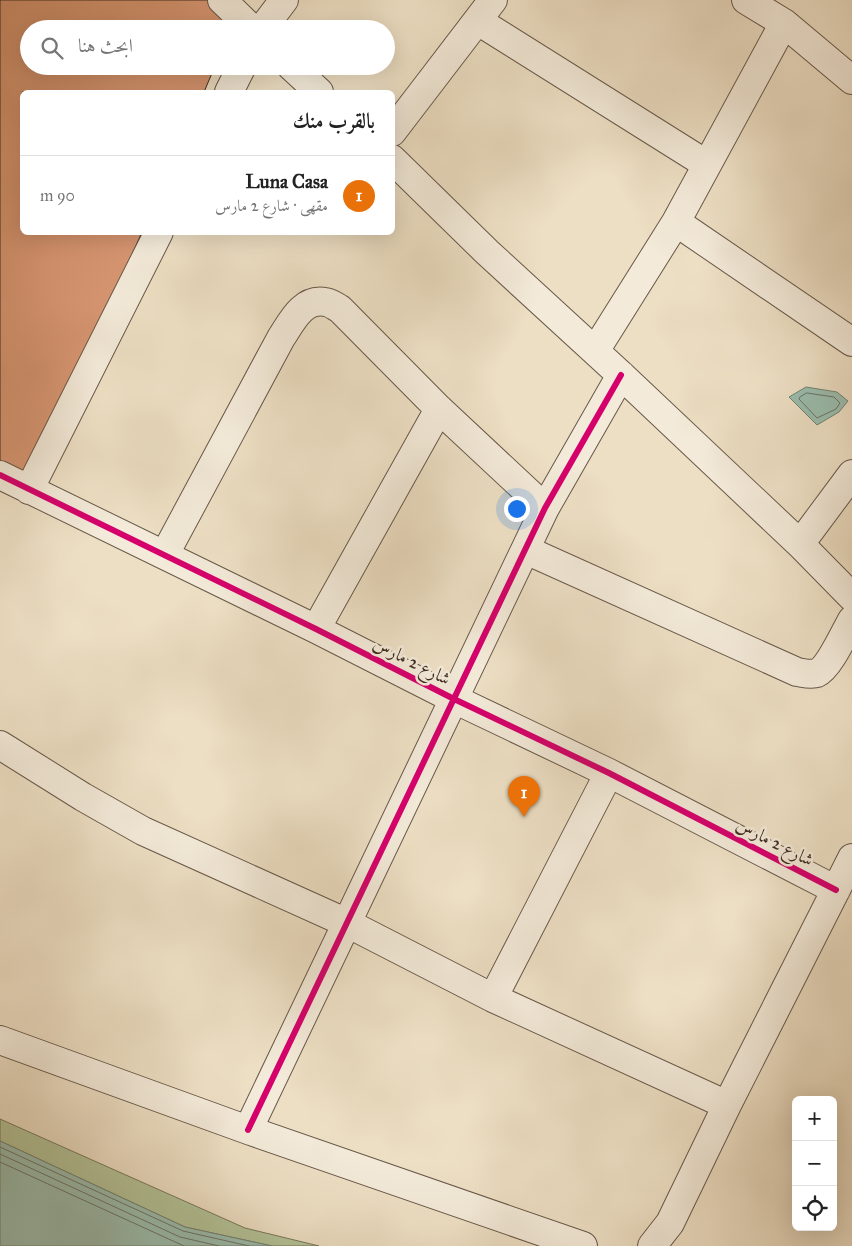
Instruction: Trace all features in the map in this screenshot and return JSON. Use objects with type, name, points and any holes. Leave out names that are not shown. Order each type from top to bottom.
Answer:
[{"type":"street","points":[[222,0],[243,20]]},
{"type":"street","points":[[269,20],[284,0]]},
{"type":"street","points":[[746,0],[784,22],[852,80]]},
{"type":"street","points":[[395,128],[486,10],[706,164]]},
{"type":"street","points":[[595,351],[676,222],[784,22]]},
{"type":"street","points":[[230,90],[238,75]]},
{"type":"street","points":[[301,75],[317,90]]},
{"type":"street","points":[[395,162],[487,252],[800,544],[852,597]]},
{"type":"street","points":[[676,222],[852,342]]},
{"type":"street","points":[[30,490],[158,235]]},
{"type":"street","points":[[165,554],[281,338],[302,308],[314,303],[325,302],[340,309],[439,409],[545,508]]},
{"type":"street","points":[[248,1130],[545,508],[621,375]]},
{"type":"street","points":[[316,629],[439,409]]},
{"type":"street","points":[[800,544],[852,474]]},
{"type":"street","name":"شارع 2 مارس","points":[[0,475],[165,554],[454,699],[609,773],[836,890]]},
{"type":"street","points":[[526,550],[797,672],[810,674],[818,672],[825,666],[852,620]]},
{"type":"street","points":[[0,745],[83,797],[143,831],[347,923],[493,998],[727,1104]]},
{"type":"street","points":[[493,998],[609,773]]},
{"type":"street","points":[[652,1246],[670,1222],[727,1104],[852,858]]},
{"type":"street","points":[[0,1040],[248,1130],[583,1246]]},
{"type":"shaded area","points":[[0,1119],[245,1228],[319,1246],[272,1246],[185,1227],[0,1141]]},
{"type":"water","points":[[806,387],[837,392],[848,401],[839,412],[817,425],[789,397]]},
{"type":"water","points":[[0,1141],[185,1227],[272,1246],[0,1246]]},
{"type":"building","points":[[0,0],[208,0],[230,20],[20,20],[20,75],[211,75],[205,90],[20,90],[20,235],[141,235],[29,489],[0,474]]},
{"type":"cycle path","points":[[248,1130],[545,508],[621,375]]},
{"type":"cycle path","points":[[0,475],[316,629],[454,699],[609,773],[836,890]]},
{"type":"place","name":"Luna Casa","points":[[524,817]]}]
